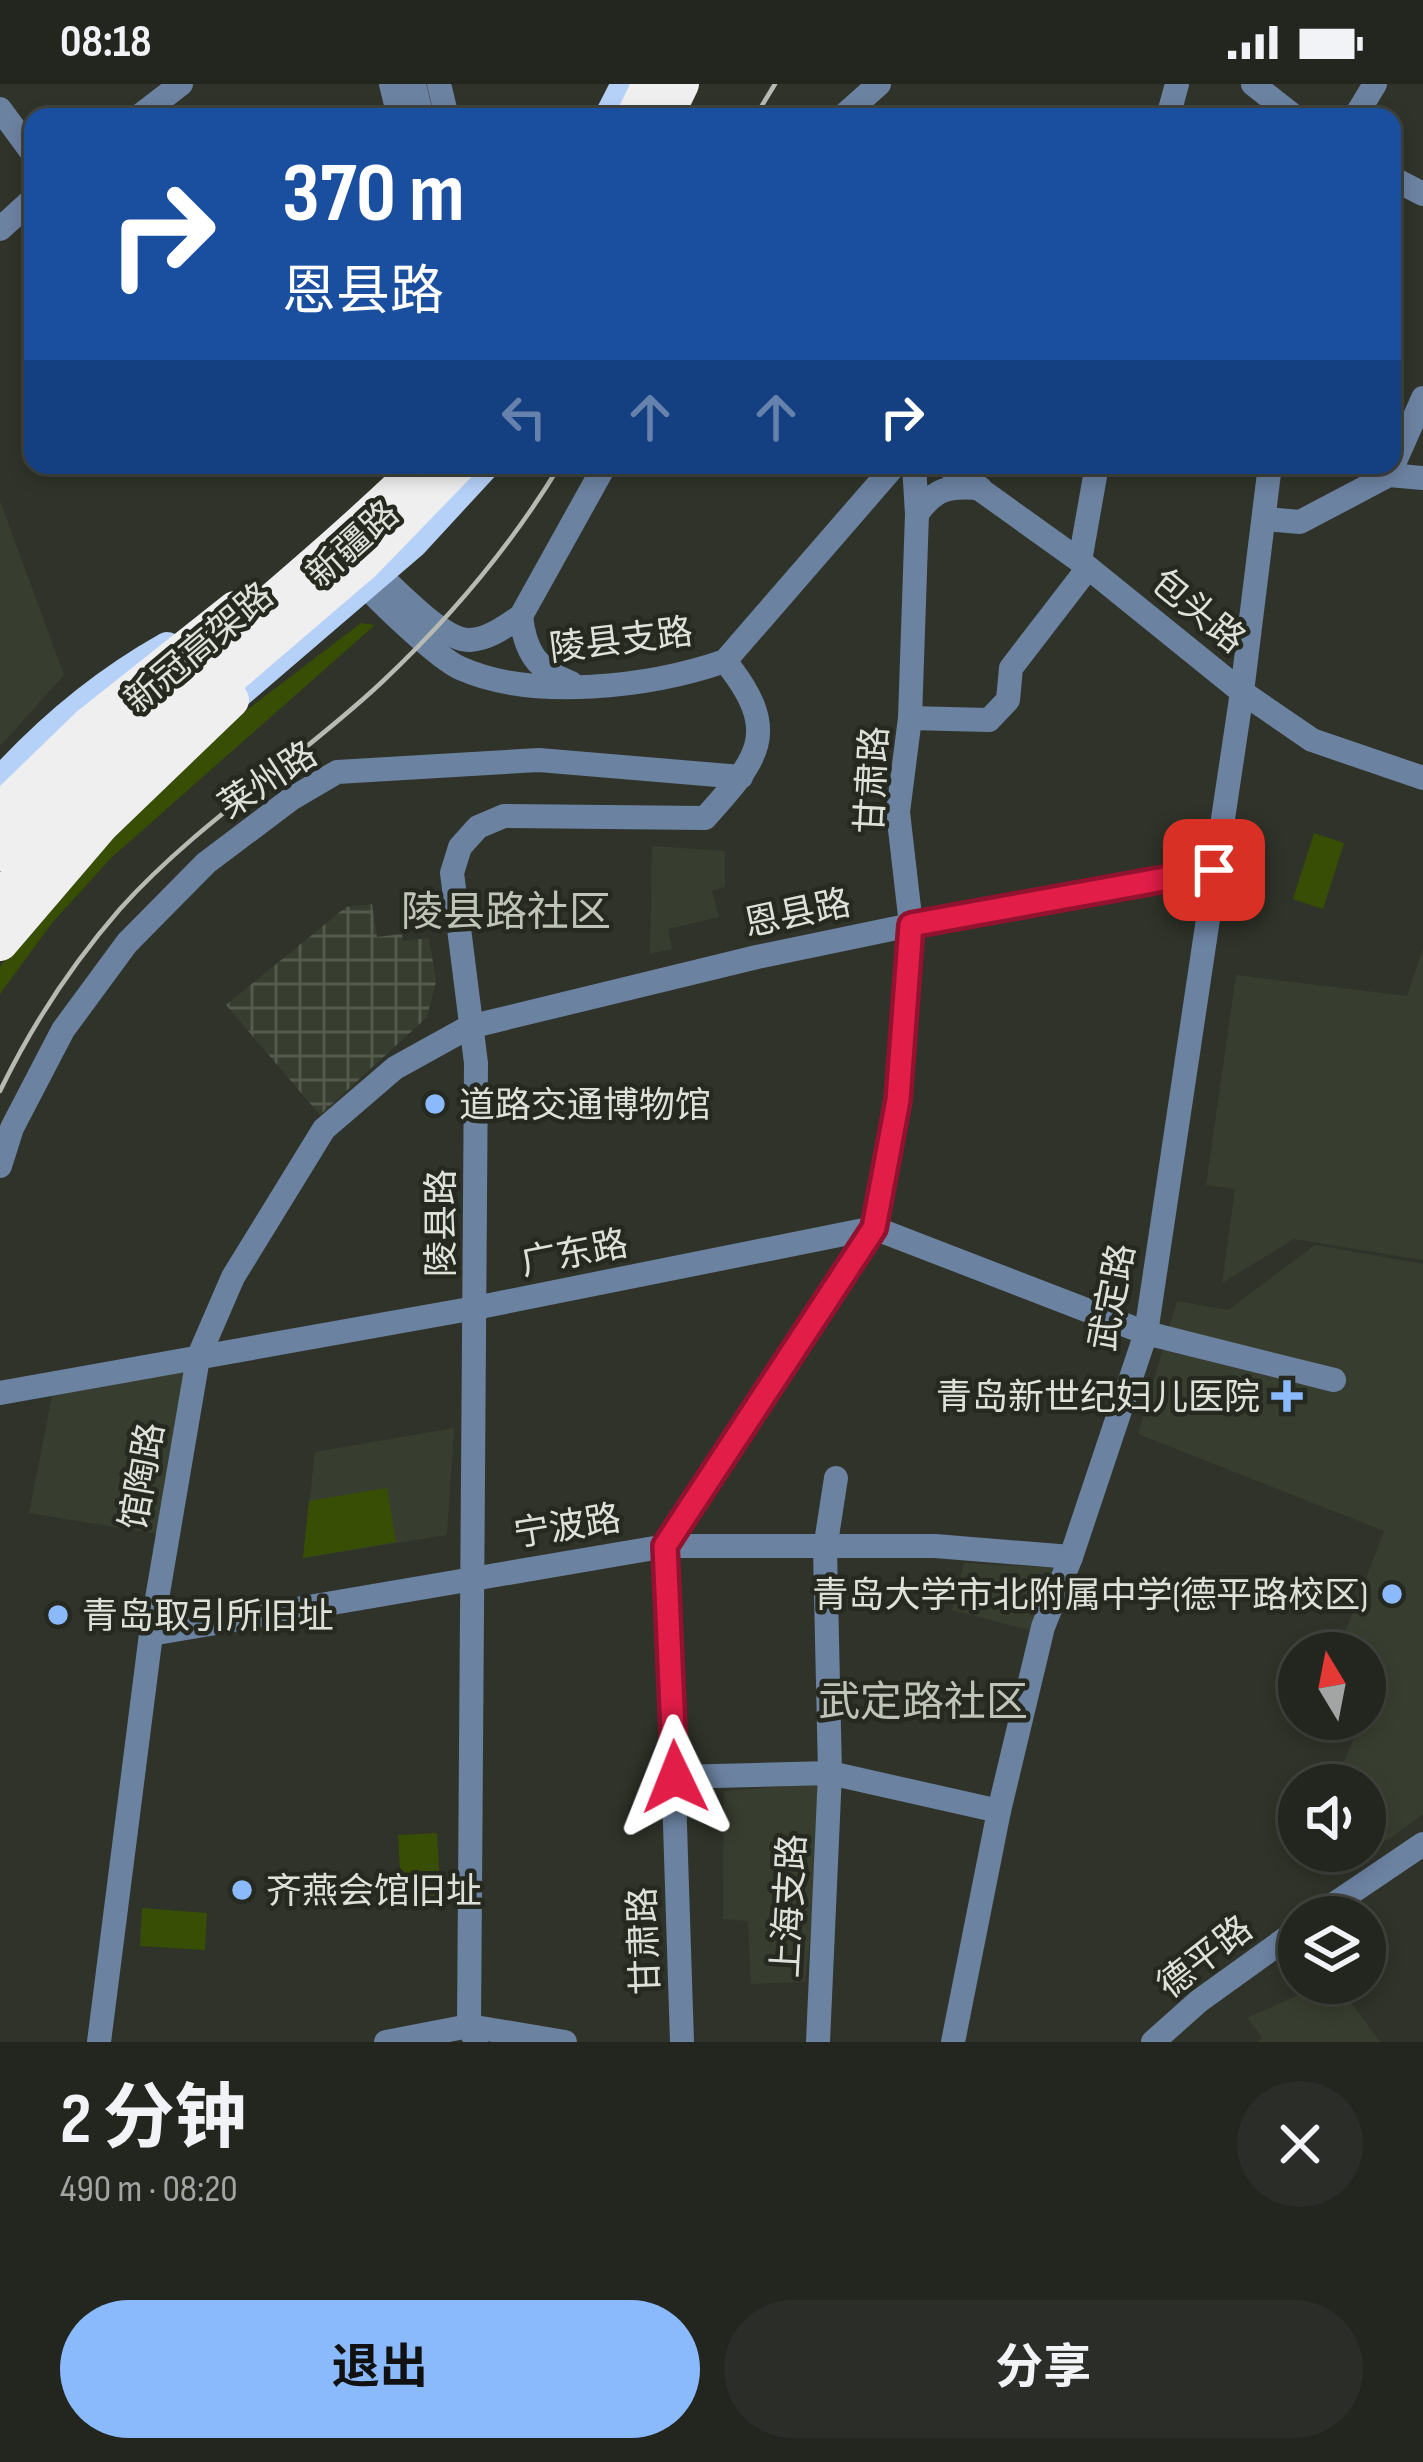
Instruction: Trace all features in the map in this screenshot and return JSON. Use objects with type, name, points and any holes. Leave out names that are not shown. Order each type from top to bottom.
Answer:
[{"type":"highway","name":"新冠高架路","points":[[0,854],[57,790],[160,695],[263,610],[413,474]]},
{"type":"highway","name":"新冠高架路","points":[[0,900],[75,810],[364,562],[449,474]]},
{"type":"highway","points":[[0,811],[91,724],[235,609]]},
{"type":"highway","points":[[0,943],[101,825],[231,700]]},
{"type":"main road","name":"新疆路","points":[[0,833],[235,609],[388,474]]},
{"type":"main road","name":"新疆路","points":[[0,915],[117,788],[231,700],[413,543],[477,474]]},
{"type":"main road","name":"新疆路","points":[[0,782],[44,735],[127,670],[235,609]]},
{"type":"street","points":[[149,108],[181,84]]},
{"type":"street","points":[[852,108],[878,84]]},
{"type":"street","points":[[1253,84],[1284,108]]},
{"type":"street","points":[[0,109],[24,142]]},
{"type":"street","points":[[0,229],[24,207]]},
{"type":"street","points":[[1401,448],[1423,398]]},
{"type":"street","points":[[326,532],[371,579],[456,638],[479,638],[521,616],[600,474]]},
{"type":"street","name":"陵县支路","points":[[371,579],[457,668],[520,685],[644,681],[725,661],[887,474]]},
{"type":"street","name":"甘肃路","points":[[682,2042],[665,1546],[874,1228],[898,1100],[911,925],[898,812],[910,718],[915,474]]},
{"type":"street","name":"包头路","points":[[959,474],[1084,564],[1242,692],[1312,740],[1423,778]]},
{"type":"street","points":[[910,718],[989,720],[1008,700],[1011,668],[1084,564],[1096,474]]},
{"type":"street","name":"武定路","points":[[953,2042],[1043,1627],[1146,1333],[1242,692],[1269,474]]},
{"type":"street","points":[[1266,519],[1300,521],[1389,475],[1423,478]]},
{"type":"street","points":[[917,514],[932,494],[951,486],[980,488]]},
{"type":"street","points":[[521,616],[533,660],[546,672],[579,686]]},
{"type":"street","name":"陵县路","points":[[473,2034],[476,1063],[452,873],[460,847],[478,827],[505,816],[705,818],[742,777],[755,750],[758,719],[743,684],[725,661]]},
{"type":"street","name":"莱州路","points":[[0,1166],[12,1127],[63,1030],[127,943],[206,863],[291,799],[337,772],[539,760],[742,777]]},
{"type":"street","name":"恩县路","points":[[469,1028],[757,957],[1214,870]]},
{"type":"street","name":"馆陶路","points":[[99,2042],[151,1634],[198,1358],[232,1277],[324,1130],[395,1068],[469,1028]]},
{"type":"street","points":[[874,1228],[1146,1333],[1334,1380]]},
{"type":"street","name":"广东路","points":[[0,1393],[476,1308],[874,1228]]},
{"type":"street","name":"上海支路","points":[[818,2042],[830,1773],[825,1549],[836,1478]]},
{"type":"street","name":"宁波路","points":[[151,1634],[665,1546],[935,1546],[1071,1557]]},
{"type":"street","points":[[675,1777],[830,1773],[1000,1811]]},
{"type":"street","points":[[1347,1896],[1423,1844]]},
{"type":"street","name":"德平路","points":[[1154,2042],[1199,2001],[1278,1944]]},
{"type":"street","points":[[386,2042],[473,2034],[565,2042]]},
{"type":"shaded area","points":[[0,501],[64,675],[0,746]]},
{"type":"shaded area","points":[[652,846],[725,851],[725,887],[712,891],[719,917],[668,929],[672,949],[650,954]]},
{"type":"shaded area","points":[[372,904],[377,937],[429,938],[436,981],[427,1017],[320,1115],[226,1005],[346,907]]},
{"type":"shaded area","points":[[1423,949],[1423,1260],[1294,1239],[1222,1283],[1235,1189],[1206,1185],[1236,975],[1407,996]]},
{"type":"shaded area","name":"青岛新世纪妇儿医院","points":[[1315,1245],[1423,1264],[1423,1814],[1386,1841],[1386,1764],[1343,1764],[1353,1740],[1386,1740],[1386,1632],[1345,1632],[1384,1531],[1138,1434],[1177,1301],[1228,1310]]},
{"type":"shaded area","points":[[188,1370],[158,1534],[29,1513],[53,1391]]},
{"type":"shaded area","points":[[454,1428],[447,1535],[303,1558],[315,1452]]},
{"type":"shaded area","points":[[964,1563],[1057,1568],[1033,1631],[952,1610]]},
{"type":"shaded area","points":[[828,1783],[805,1982],[751,1984],[748,1921],[723,1919],[724,1791]]},
{"type":"shaded area","points":[[1278,2004],[1352,2004],[1380,2042],[1258,2042],[1262,2037],[1247,2018]]},
{"type":"green space","points":[[361,623],[375,625],[111,858],[52,923],[0,994],[0,967],[17,943],[202,744]]},
{"type":"green space","points":[[1314,833],[1344,843],[1323,909],[1293,899]]},
{"type":"green space","points":[[387,1488],[396,1542],[303,1558],[309,1501]]},
{"type":"green space","points":[[437,1833],[441,1903],[402,1905],[398,1835]]},
{"type":"green space","points":[[142,1908],[207,1913],[205,1950],[140,1946]]},
{"type":"railway","points":[[760,108],[775,84]]},
{"type":"railway","points":[[0,1091],[54,996],[120,909],[182,848],[350,711],[407,658],[500,552],[554,474]]},
{"type":"place","name":"道路交通博物馆","points":[[435,1104]]},
{"type":"place","name":"青岛新世纪妇儿医院","points":[[1287,1396]]},
{"type":"place","name":"青岛大学市北附属中学(德平路校区)","points":[[1392,1594]]},
{"type":"place","name":"青岛取引所旧址","points":[[58,1615]]},
{"type":"place","name":"齐燕会馆旧址","points":[[242,1890]]},
{"type":"district","name":"陵县路社区","points":[[506,911]]},
{"type":"district","name":"武定路社区","points":[[923,1701]]},
{"type":"route","points":[[675,1777],[665,1546],[874,1228],[898,1100],[911,925],[1214,870]]}]
